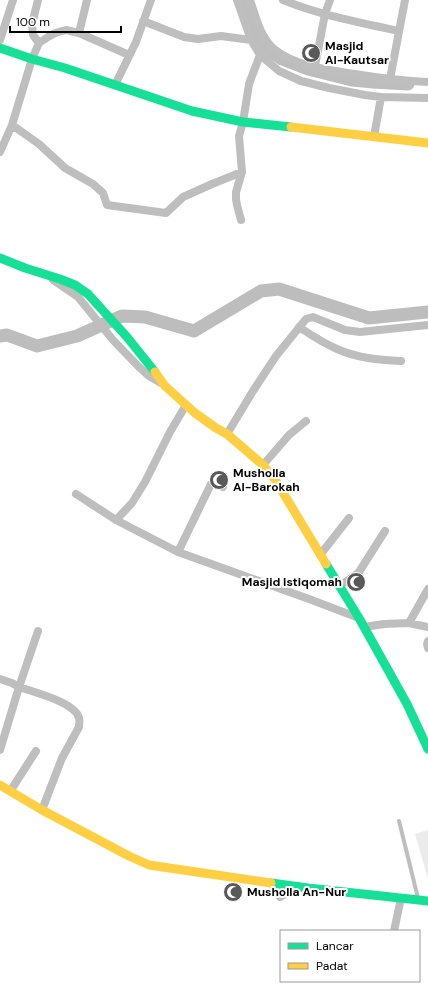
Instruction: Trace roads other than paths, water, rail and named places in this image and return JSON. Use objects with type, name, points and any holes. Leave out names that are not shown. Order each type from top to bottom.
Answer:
[{"type":"street","points":[[0,40],[13,0]]},
{"type":"street","points":[[38,0],[32,28],[33,35],[39,43]]},
{"type":"street","points":[[79,33],[87,0]]},
{"type":"street","points":[[115,85],[136,42],[151,0]]},
{"type":"street","points":[[237,0],[251,40],[260,55],[279,71],[301,81],[365,95],[381,97],[428,98]]},
{"type":"street","points":[[250,0],[263,34],[274,48],[291,59],[337,71],[390,79],[428,80]]},
{"type":"street","points":[[283,0],[300,7],[325,14],[399,31]]},
{"type":"street","points":[[314,66],[325,14],[330,0]]},
{"type":"street","points":[[390,79],[405,0]]},
{"type":"street","points":[[143,21],[184,37],[198,40],[221,36],[251,40]]},
{"type":"street","points":[[0,152],[12,125],[32,59],[39,43],[48,37],[66,30],[79,33],[129,55]]},
{"type":"street","points":[[0,48],[65,68],[192,111],[243,122],[428,143]]},
{"type":"street","points":[[241,220],[236,205],[236,192],[242,172],[239,136],[243,122],[249,84],[260,55]]},
{"type":"street","points":[[374,137],[381,97]]},
{"type":"street","points":[[12,125],[39,144],[65,168],[98,188],[103,193],[107,205],[166,213],[183,197],[242,172]]},
{"type":"street","points":[[0,258],[75,285],[88,294],[127,337],[165,386]]},
{"type":"street","points":[[43,274],[78,297],[113,340],[138,366],[216,428],[227,434],[263,465],[276,481],[359,618],[408,704],[428,749]]},
{"type":"street","points":[[227,434],[276,356],[306,319],[313,317],[318,318],[344,330],[360,332],[428,325]]},
{"type":"street","points":[[299,327],[337,349],[353,355],[401,361]]},
{"type":"street","points":[[116,520],[132,503],[145,482],[170,432],[186,405]]},
{"type":"street","points":[[263,465],[289,435],[306,422]]},
{"type":"street","points":[[178,552],[211,484],[214,483],[223,487]]},
{"type":"street","points":[[76,494],[116,520],[178,552],[359,618]]},
{"type":"street","points":[[320,555],[349,518]]},
{"type":"street","points":[[339,586],[358,572],[385,531]]},
{"type":"street","points":[[409,623],[428,589]]},
{"type":"street","points":[[364,627],[384,624],[409,623],[428,627]]},
{"type":"street","points":[[0,750],[38,631]]},
{"type":"street","points":[[428,641],[428,648]]},
{"type":"street","points":[[0,678],[19,687],[60,701],[77,714],[79,718],[78,728],[62,758],[42,810]]},
{"type":"street","points":[[11,790],[36,751]]},
{"type":"street","points":[[0,785],[11,790],[42,810],[149,865],[298,886],[423,901]]},
{"type":"street","points":[[280,897],[298,886]]},
{"type":"street","points":[[394,930],[401,898]]},
{"type":"lane","points":[[399,821],[423,901]]},
{"type":"waterway","points":[[241,0],[257,42],[282,59],[308,69],[352,80],[408,84]]},
{"type":"waterway","points":[[0,336],[7,335],[37,346],[77,336],[122,316],[145,317],[194,331],[261,291],[279,289],[369,318],[428,312]]},
{"type":"place","name":"Masjid Al-Kautsar","points":[[311,53]]},
{"type":"place","name":"Musholla Al-Barokah","points":[[219,480]]},
{"type":"place","name":"Masjid Istiqomah","points":[[356,582]]},
{"type":"place","name":"Musholla An-Nur","points":[[233,892]]}]
